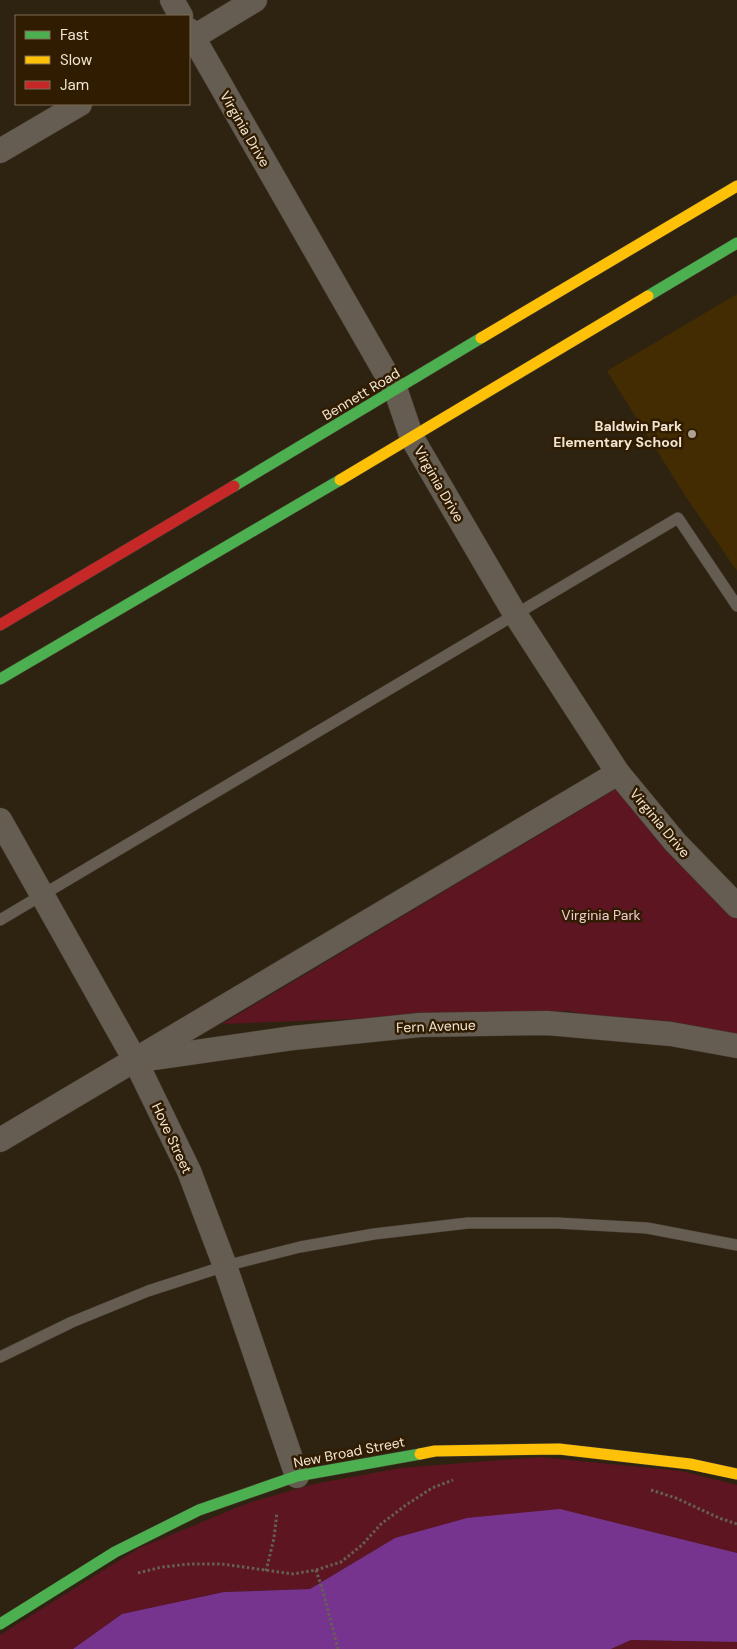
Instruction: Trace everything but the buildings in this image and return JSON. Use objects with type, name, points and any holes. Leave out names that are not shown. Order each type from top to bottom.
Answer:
[{"type":"street","points":[[172,0],[180,15]]},
{"type":"street","points":[[190,36],[256,0]]},
{"type":"street","name":"Virginia Drive","points":[[190,36],[396,391],[412,438],[516,614],[618,773],[675,842],[737,906]]},
{"type":"street","points":[[0,151],[78,105]]},
{"type":"street","name":"Bennett Road","points":[[0,625],[396,391],[737,186]]},
{"type":"street","points":[[0,679],[412,438],[737,243]]},
{"type":"street","name":"Fern Avenue","points":[[0,1140],[618,773]]},
{"type":"street","name":"Hove Street","points":[[0,820],[135,1060],[189,1171],[225,1266],[297,1476]]},
{"type":"street","name":"Fern Avenue","points":[[135,1060],[293,1038],[420,1025],[547,1024],[671,1034],[737,1046]]},
{"type":"street","name":"New Broad Street","points":[[0,1624],[115,1552],[199,1510],[297,1476],[435,1451],[559,1449],[690,1464],[737,1474]]},
{"type":"lane","points":[[0,920],[678,518],[737,606]]},
{"type":"lane","points":[[0,1357],[72,1322],[148,1291],[225,1266],[300,1247],[374,1234],[468,1223],[557,1223],[647,1228],[737,1246]]},
{"type":"path","points":[[135,1574],[162,1567],[190,1564],[222,1564],[293,1574],[316,1570],[341,1562],[362,1545],[381,1524],[406,1505],[432,1488],[455,1479]]},
{"type":"path","points":[[266,1571],[276,1526],[277,1511],[274,1484]]},
{"type":"path","points":[[651,1490],[676,1498],[719,1518],[737,1524]]},
{"type":"path","points":[[316,1570],[338,1649]]},
{"type":"shaded area","name":"Baldwin Park Elementary School","points":[[737,294],[737,571],[686,497],[607,371]]},
{"type":"shaded area","points":[[560,1509],[737,1553],[737,1642],[631,1640],[611,1649],[73,1649],[122,1614],[224,1592],[310,1589],[395,1538],[467,1518]]},
{"type":"green space","name":"Virginia Park","points":[[616,789],[737,904],[737,1047],[568,1011],[222,1024]]},
{"type":"green space","points":[[540,1457],[681,1471],[737,1485],[737,1553],[395,1538],[310,1589],[224,1592],[122,1614],[73,1649],[0,1649],[0,1635],[139,1548],[248,1503],[314,1484],[400,1468]]},
{"type":"green space","points":[[631,1640],[737,1642],[737,1649],[611,1649]]},
{"type":"traffic: fast","points":[[648,296],[737,243]]},
{"type":"traffic: fast","points":[[234,486],[481,338]]},
{"type":"traffic: fast","points":[[0,679],[340,480]]},
{"type":"traffic: fast","points":[[0,1624],[115,1552],[199,1510],[297,1476],[420,1454]]},
{"type":"traffic: slow","points":[[481,338],[737,186]]},
{"type":"traffic: slow","points":[[340,480],[648,296]]},
{"type":"traffic: slow","points":[[420,1454],[435,1451],[559,1449],[690,1464],[737,1474]]},
{"type":"traffic: jam","points":[[0,625],[234,486]]},
{"type":"place","name":"Baldwin Park Elementary School","points":[[692,434]]}]
